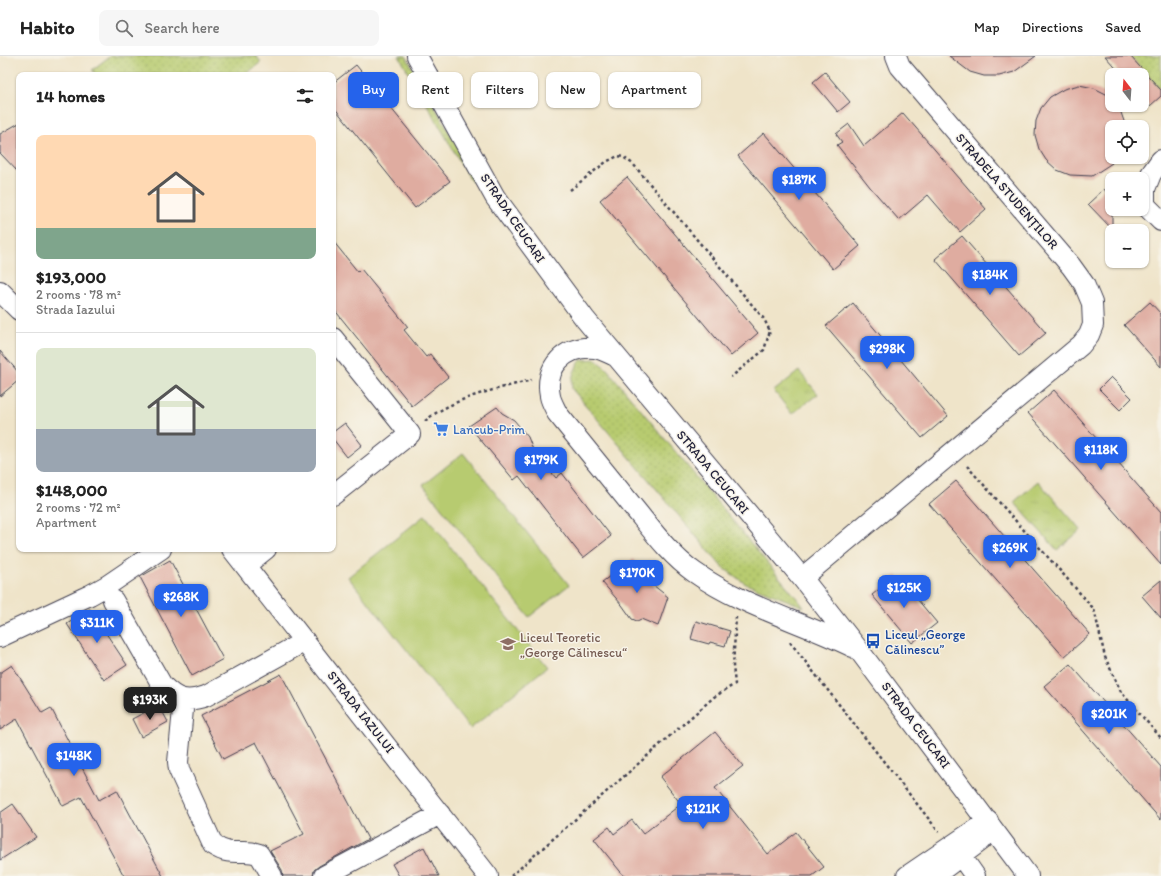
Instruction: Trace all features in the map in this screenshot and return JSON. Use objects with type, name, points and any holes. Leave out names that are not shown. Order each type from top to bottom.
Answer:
[{"type":"street","name":"STRADA CEUCARI","points":[[417,56],[495,197],[585,319],[802,578],[858,649],[1028,876]]},
{"type":"street","name":"STRADELA STUDENȚILOR","points":[[898,61],[1071,266],[1084,284],[1092,303],[1093,325],[1089,335],[1081,345],[954,451]]},
{"type":"street","points":[[1161,160],[1151,174],[1145,189],[1145,205],[1161,222]]},
{"type":"street","points":[[0,291],[16,307]]},
{"type":"street","points":[[336,342],[410,434],[336,493]]},
{"type":"street","points":[[615,356],[595,348],[590,348],[574,350],[562,357],[553,367],[550,381],[550,396],[557,413],[666,548],[693,572],[725,592],[858,649]]},
{"type":"street","points":[[802,578],[954,451]]},
{"type":"street","points":[[0,637],[102,588],[156,552]]},
{"type":"street","name":"STRADA IAZULUI","points":[[235,552],[488,876]]},
{"type":"street","points":[[246,565],[262,552]]},
{"type":"street","points":[[113,600],[162,685],[172,694],[184,699],[194,700],[206,696],[305,641]]},
{"type":"street","points":[[184,699],[178,762],[179,770],[213,845],[222,850],[231,852],[255,852],[259,854],[272,876]]},
{"type":"street","points":[[324,876],[440,814]]},
{"type":"street","points":[[934,876],[961,856],[991,826]]},
{"type":"street","points":[[907,876],[991,826]]},
{"type":"street","points":[[961,856],[974,876]]},
{"type":"path","points":[[570,190],[606,162],[618,156],[623,157],[633,164],[764,319],[770,331],[764,350],[731,377]]},
{"type":"path","points":[[410,434],[432,416],[456,403],[481,394],[534,379]]},
{"type":"path","points":[[954,451],[1094,609],[1105,657],[1122,692],[1161,738]]},
{"type":"path","points":[[511,876],[714,697],[735,684],[733,666],[737,612]]},
{"type":"green space","points":[[110,56],[256,56],[261,62],[249,72],[94,72],[92,70]]},
{"type":"green space","points":[[399,56],[406,56],[415,72],[408,72]]},
{"type":"green space","points":[[1130,56],[1161,56],[1161,90],[1149,77],[1149,68],[1141,68]]},
{"type":"green space","points":[[429,108],[436,108],[477,181],[471,181]]},
{"type":"green space","points":[[596,359],[607,369],[804,607],[746,584],[722,567],[572,389],[572,381],[576,367],[581,360]]},
{"type":"green space","points":[[799,371],[818,394],[792,414],[774,391]]},
{"type":"green space","points":[[463,453],[569,585],[529,617],[423,485]]},
{"type":"green space","points":[[1038,481],[1081,530],[1057,550],[1014,502]]},
{"type":"green space","points":[[425,515],[547,667],[470,729],[348,577]]},
{"type":"building","points":[[949,56],[1036,56],[1014,72],[999,76],[984,76],[970,72]]},
{"type":"building","points":[[1105,56],[1130,56],[1141,68],[1116,68]]},
{"type":"building","points":[[356,65],[362,72],[348,72],[348,108],[391,108],[450,181],[415,208],[336,110],[336,81]]},
{"type":"building","points":[[825,72],[850,102],[838,112],[813,82]]},
{"type":"building","points":[[1149,77],[1161,90],[1161,96],[1150,106]]},
{"type":"building","points":[[1079,85],[1094,88],[1105,94],[1105,112],[1121,112],[1124,120],[1105,120],[1105,164],[1110,164],[1092,176],[1070,175],[1057,170],[1046,160],[1039,149],[1035,135],[1036,121],[1041,108],[1050,97],[1064,89]]},
{"type":"building","points":[[903,113],[986,209],[960,232],[928,195],[899,220],[870,187],[837,145],[842,142],[836,134],[849,124],[864,146]]},
{"type":"building","points":[[16,125],[16,170],[0,153],[0,134]]},
{"type":"building","points":[[764,133],[860,246],[833,269],[738,156]]},
{"type":"building","points":[[627,177],[758,333],[731,356],[600,200]]},
{"type":"building","points":[[1104,189],[1105,216],[1112,216],[1112,224],[1107,224],[1088,204]]},
{"type":"building","points":[[962,236],[1046,333],[1019,356],[935,259]]},
{"type":"building","points":[[336,245],[358,272],[361,269],[408,327],[404,330],[426,357],[430,354],[448,377],[412,406],[336,312]]},
{"type":"building","points":[[1150,302],[1161,314],[1161,367],[1124,325]]},
{"type":"building","points":[[853,303],[948,416],[922,438],[826,326]]},
{"type":"building","points":[[0,351],[16,370],[16,383],[0,396]]},
{"type":"building","points":[[1111,377],[1132,398],[1120,410],[1099,389]]},
{"type":"building","points":[[1054,390],[1161,512],[1161,565],[1028,413]]},
{"type":"building","points":[[497,407],[502,413],[514,420],[528,437],[533,450],[556,478],[562,473],[611,536],[583,558],[519,476],[514,480],[469,426]]},
{"type":"building","points":[[345,423],[362,445],[347,457],[336,443],[336,430]]},
{"type":"building","points":[[956,481],[1090,634],[1064,657],[929,504]]},
{"type":"building","points":[[633,559],[648,581],[668,597],[658,626],[641,619],[637,621],[632,619],[602,582]]},
{"type":"building","points":[[170,560],[223,659],[192,676],[140,577]]},
{"type":"building","points":[[897,575],[937,623],[912,643],[872,595]]},
{"type":"building","points":[[1161,580],[1161,618],[1142,596]]},
{"type":"building","points":[[90,609],[127,665],[104,680],[67,624]]},
{"type":"building","points":[[696,621],[730,631],[725,646],[710,642],[709,644],[691,639]]},
{"type":"building","points":[[1070,664],[1161,767],[1161,820],[1044,686]]},
{"type":"building","points":[[12,665],[42,713],[51,708],[99,800],[117,790],[163,876],[124,876],[81,797],[63,806],[17,719],[0,730],[0,673]]},
{"type":"building","points":[[281,674],[368,839],[319,866],[314,870],[313,876],[283,876],[282,870],[270,851],[304,834],[256,742],[223,759],[201,716]]},
{"type":"building","points":[[159,705],[168,722],[141,737],[132,719]]},
{"type":"building","points":[[715,732],[743,766],[715,788],[768,854],[796,832],[824,867],[812,876],[624,876],[594,839],[609,827],[614,834],[632,820],[643,834],[681,804],[660,777]]},
{"type":"building","points":[[13,804],[36,837],[0,860],[0,813]]},
{"type":"building","points":[[424,847],[439,876],[399,876],[392,864]]},
{"type":"place","name":"Lancub-Prim","points":[[441,429]]},
{"type":"place","name":"Liceul „George Călinescu”","points":[[873,641]]},
{"type":"place","name":"Liceul Teoretic „George Călinescu“","points":[[508,644]]}]
